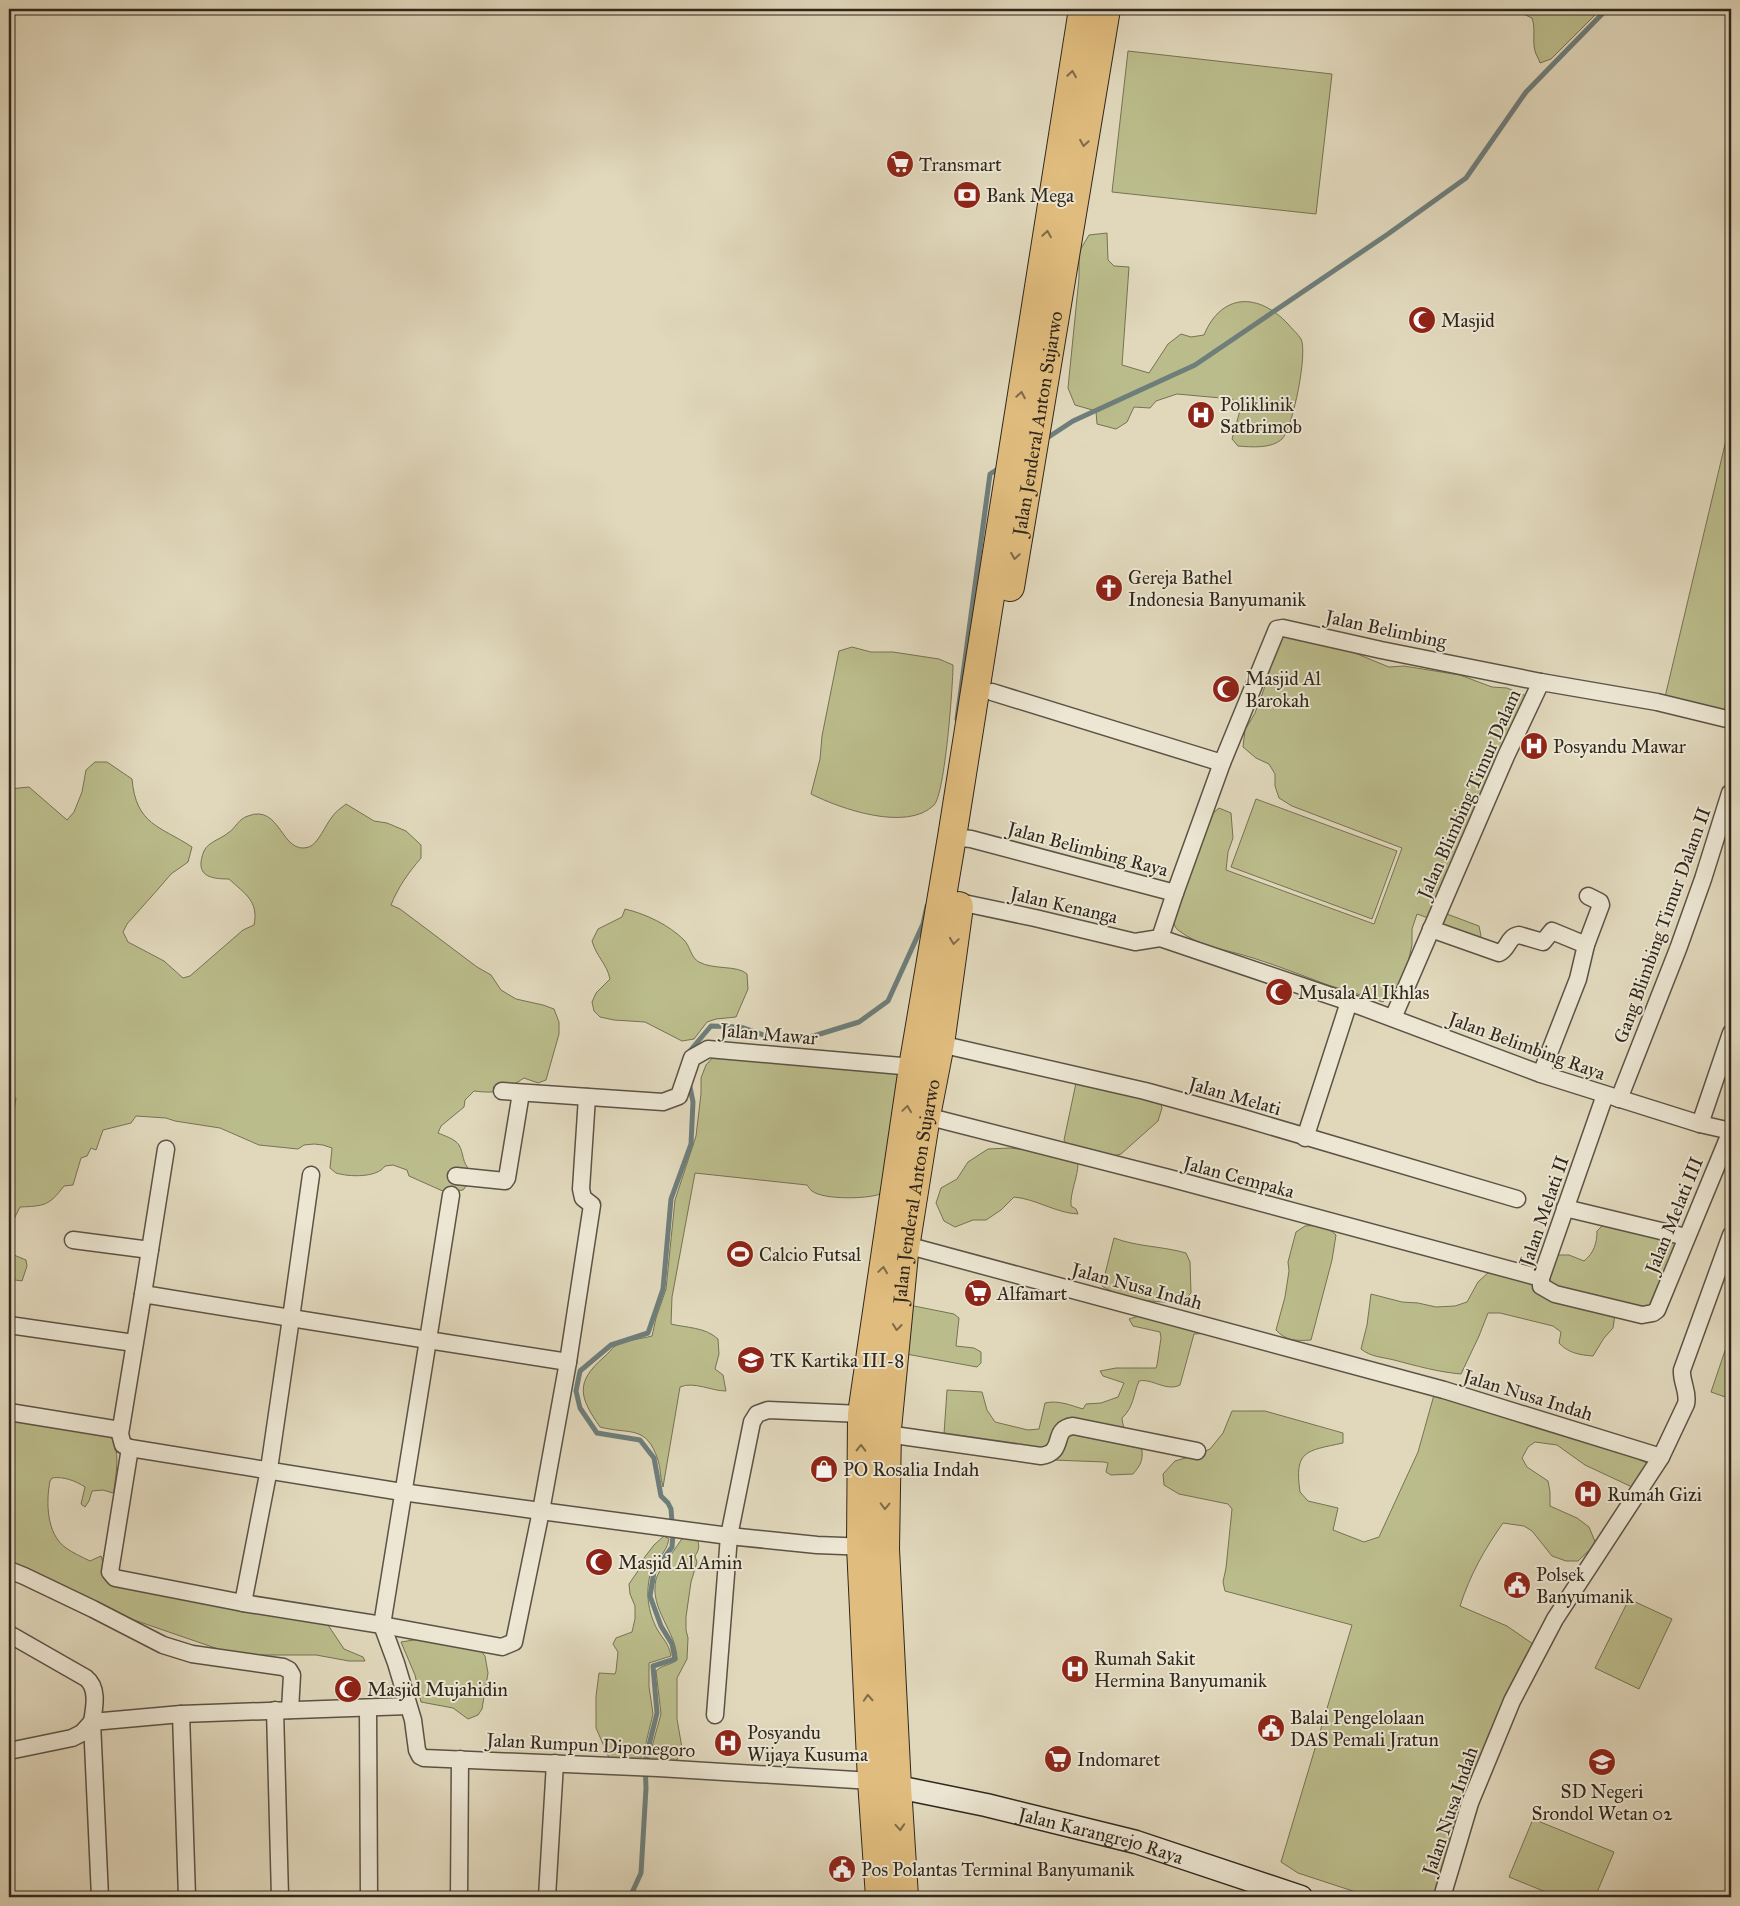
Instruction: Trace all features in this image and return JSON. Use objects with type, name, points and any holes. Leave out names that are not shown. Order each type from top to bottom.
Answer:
[{"type":"highway","name":"Jalan Jenderal Anton Sujarwo","points":[[888,1782],[873,1547],[862,1414],[913,1067],[992,692],[1023,445],[1083,9]]},
{"type":"highway","name":"Jalan Jenderal Anton Sujarwo","points":[[873,1547],[887,1434],[906,1245],[926,1116],[940,1044],[960,902],[961,838],[1023,445],[1106,9]]},
{"type":"highway","points":[[880,1897],[888,1782]]},
{"type":"highway","points":[[888,1782],[904,1897]]},
{"type":"main road","name":"Jalan Karangrejo Raya","points":[[888,1782],[1136,1842],[1301,1897]]},
{"type":"street","name":"Jalan Belimbing","points":[[1175,893],[1222,763],[1275,632],[1280,628],[1541,682]]},
{"type":"street","name":"Jalan Blimbing Timur Dalam","points":[[1393,1018],[1506,756],[1541,682],[1657,702],[1731,720]]},
{"type":"street","points":[[992,692],[1222,763]]},
{"type":"street","name":"Gang Blimbing Timur Dalam II","points":[[1612,1097],[1681,940],[1703,879],[1730,793]]},
{"type":"street","name":"Jalan Belimbing Raya","points":[[961,838],[1175,893],[1160,938],[1349,1002],[1541,1074],[1700,1124],[1731,1131]]},
{"type":"street","points":[[1541,1074],[1578,979],[1586,945],[1601,905],[1600,902],[1588,896]]},
{"type":"street","name":"Jalan Kenanga","points":[[960,902],[1135,942],[1160,938]]},
{"type":"street","points":[[1431,928],[1499,953],[1504,950],[1514,936],[1519,935],[1543,942],[1552,931],[1586,945]]},
{"type":"street","points":[[1305,1138],[1349,1002]]},
{"type":"street","points":[[1700,1124],[1731,1033]]},
{"type":"street","name":"Jalan Melati","points":[[940,1044],[1144,1091],[1243,1118],[1305,1138],[1516,1199]]},
{"type":"street","name":"Jalan Mawar","points":[[502,1091],[663,1102],[679,1096],[692,1058],[708,1049],[913,1067]]},
{"type":"street","points":[[456,1176],[504,1181],[507,1178],[521,1093]]},
{"type":"street","points":[[130,1448],[110,1572],[112,1576],[243,1604],[382,1625],[502,1647],[514,1642],[541,1511],[568,1362],[592,1205],[583,1198],[581,1189],[587,1097]]},
{"type":"street","name":"Jalan Melati II","points":[[1612,1097],[1565,1208],[1541,1278],[1541,1286],[1555,1294],[1642,1315],[1653,1314]]},
{"type":"street","name":"Jalan Cempaka","points":[[926,1116],[1169,1178],[1541,1278]]},
{"type":"street","name":"Jalan Melati III","points":[[1653,1314],[1658,1310],[1686,1237],[1731,1131]]},
{"type":"street","points":[[166,1150],[120,1430],[123,1445],[130,1448],[402,1492],[541,1511],[729,1536],[873,1547]]},
{"type":"street","points":[[243,1604],[269,1469],[311,1175]]},
{"type":"street","points":[[382,1625],[451,1195]]},
{"type":"street","points":[[1565,1208],[1686,1237]]},
{"type":"street","points":[[1661,1457],[1686,1404],[1687,1395],[1682,1379],[1682,1370],[1731,1235]]},
{"type":"street","points":[[73,1240],[150,1250]]},
{"type":"street","name":"Jalan Nusa Indah","points":[[906,1245],[1436,1388],[1661,1457],[1555,1619],[1512,1701],[1470,1803],[1442,1897]]},
{"type":"street","points":[[143,1294],[568,1362]]},
{"type":"street","points":[[9,1324],[134,1343]]},
{"type":"street","points":[[715,1715],[729,1536],[752,1422],[757,1414],[768,1410],[862,1414]]},
{"type":"street","points":[[9,1412],[120,1430]]},
{"type":"street","points":[[887,1434],[1041,1456],[1050,1455],[1055,1450],[1062,1430],[1073,1426],[1197,1451]]},
{"type":"street","points":[[9,1570],[76,1600],[163,1645],[192,1654],[283,1667],[289,1670],[292,1675],[282,1710],[280,1897]]},
{"type":"street","name":"Jalan Rumpun Diponegoro","points":[[382,1625],[390,1644],[413,1720],[417,1750],[420,1756],[424,1758],[658,1768],[888,1782]]},
{"type":"street","points":[[9,1634],[90,1680],[93,1688],[95,1702],[92,1722],[100,1897]]},
{"type":"street","points":[[9,1751],[72,1738],[82,1733],[92,1722],[182,1714],[408,1706]]},
{"type":"street","points":[[368,1708],[369,1897]]},
{"type":"street","points":[[182,1714],[187,1897]]},
{"type":"street","points":[[459,1897],[460,1759]]},
{"type":"street","points":[[547,1897],[555,1763]]},
{"type":"green space","points":[[1519,9],[1601,9],[1551,59],[1540,63],[1534,47],[1532,18],[1519,12]]},
{"type":"green space","points":[[1128,51],[1332,74],[1316,214],[1112,192]]},
{"type":"green space","points":[[1107,233],[1108,260],[1114,266],[1129,267],[1122,365],[1149,373],[1168,344],[1181,334],[1191,337],[1204,335],[1212,321],[1221,311],[1231,304],[1242,302],[1265,307],[1277,314],[1298,335],[1303,347],[1301,373],[1291,421],[1282,439],[1267,446],[1238,446],[1232,439],[1241,407],[1232,399],[1177,394],[1156,401],[1150,408],[1134,407],[1127,422],[1116,429],[1097,424],[1096,411],[1075,405],[1068,388],[1079,278],[1079,252],[1089,235]]},
{"type":"green space","points":[[1731,419],[1731,712],[1665,697]]},
{"type":"green space","points":[[1281,631],[1345,649],[1389,667],[1404,666],[1460,675],[1492,687],[1507,688],[1526,696],[1458,877],[1447,914],[1479,926],[1481,936],[1476,946],[1434,920],[1417,914],[1412,929],[1412,945],[1404,980],[1383,1002],[1328,985],[1263,961],[1205,944],[1186,936],[1175,927],[1173,920],[1206,828],[1212,814],[1219,808],[1231,813],[1233,838],[1228,852],[1226,870],[1374,924],[1402,848],[1292,806],[1279,798],[1275,786],[1275,774],[1269,764],[1256,758],[1243,747],[1245,730],[1255,713],[1264,689]]},
{"type":"green space","points":[[852,647],[871,652],[893,652],[939,659],[953,665],[948,738],[942,781],[934,805],[922,813],[908,817],[874,815],[839,806],[811,794],[820,759],[822,736],[839,651]]},
{"type":"green space","points":[[95,762],[107,762],[132,779],[134,794],[144,815],[160,828],[192,847],[188,862],[171,874],[127,924],[123,932],[128,942],[164,961],[183,978],[190,976],[243,930],[254,925],[253,904],[245,894],[229,879],[210,877],[203,871],[201,866],[201,859],[206,848],[231,831],[245,817],[259,814],[268,817],[292,844],[300,848],[309,847],[319,838],[335,813],[346,804],[374,821],[387,823],[406,831],[421,845],[421,858],[404,880],[391,905],[400,909],[477,967],[491,975],[501,990],[516,999],[554,1009],[559,1022],[559,1034],[546,1080],[538,1083],[524,1078],[511,1086],[495,1092],[474,1091],[465,1100],[464,1107],[441,1126],[438,1133],[450,1138],[459,1145],[470,1170],[468,1184],[463,1190],[445,1192],[409,1176],[407,1170],[393,1165],[385,1166],[376,1173],[362,1176],[336,1173],[330,1168],[332,1148],[323,1145],[304,1145],[298,1149],[259,1145],[220,1128],[166,1118],[136,1116],[131,1123],[103,1130],[96,1150],[91,1148],[87,1156],[81,1158],[73,1185],[64,1186],[54,1198],[45,1204],[20,1207],[13,1221],[9,1244],[9,1142],[16,1098],[9,1095],[9,789],[29,787],[67,820],[74,812],[82,792],[86,770]]},
{"type":"green space","points":[[1256,799],[1397,851],[1372,919],[1231,867]]},
{"type":"green space","points":[[625,909],[649,917],[671,930],[684,940],[694,958],[699,962],[711,966],[738,969],[747,974],[748,989],[736,1017],[707,1022],[694,1039],[682,1041],[645,1022],[600,1017],[594,1011],[592,1002],[596,993],[610,979],[592,941],[598,929],[622,917]]},
{"type":"green space","points":[[716,1054],[896,1072],[901,1077],[893,1167],[880,1194],[856,1198],[818,1194],[811,1191],[807,1185],[695,1173],[672,1297],[671,1324],[702,1330],[718,1339],[719,1354],[715,1369],[723,1375],[726,1391],[691,1385],[680,1387],[663,1487],[658,1460],[648,1441],[636,1433],[600,1427],[588,1407],[583,1391],[584,1383],[594,1366],[615,1346],[652,1336],[666,1289],[675,1200],[696,1136],[701,1078],[706,1065]]},
{"type":"green space","points":[[1076,1083],[1160,1101],[1162,1108],[1158,1121],[1121,1154],[1109,1157],[1070,1149],[1064,1140]]},
{"type":"green space","points":[[1010,1148],[1034,1151],[1078,1163],[1071,1206],[1076,1209],[1078,1214],[1014,1197],[1001,1210],[986,1220],[973,1220],[955,1227],[944,1221],[936,1203],[941,1188],[957,1179],[968,1162],[988,1149]]},
{"type":"green space","points":[[1604,1224],[1661,1235],[1678,1245],[1658,1312],[1615,1314],[1613,1328],[1604,1338],[1593,1356],[1575,1353],[1566,1349],[1559,1343],[1561,1332],[1553,1326],[1500,1313],[1488,1313],[1461,1374],[1369,1354],[1361,1349],[1367,1325],[1371,1294],[1402,1302],[1436,1307],[1455,1306],[1467,1302],[1478,1282],[1490,1271],[1544,1286],[1557,1255],[1569,1255],[1584,1261],[1594,1248],[1597,1231]]},
{"type":"green space","points":[[1305,1226],[1322,1227],[1336,1235],[1332,1260],[1311,1340],[1296,1340],[1284,1336],[1276,1330],[1285,1297],[1289,1271],[1288,1262],[1296,1232]]},
{"type":"green space","points":[[1114,1238],[1186,1253],[1190,1262],[1191,1293],[1182,1302],[1162,1302],[1120,1295],[1102,1286]]},
{"type":"green space","points":[[9,1253],[26,1260],[27,1266],[22,1281],[9,1279]]},
{"type":"green space","points":[[912,1307],[954,1314],[959,1318],[956,1346],[974,1348],[981,1352],[981,1363],[977,1367],[906,1354]]},
{"type":"green space","points":[[1139,1316],[1210,1333],[1194,1334],[1180,1385],[1170,1387],[1149,1381],[1139,1381],[1131,1405],[1122,1418],[1128,1436],[1142,1450],[1140,1463],[1133,1474],[1111,1475],[1106,1472],[1108,1463],[1104,1462],[1053,1460],[944,1434],[947,1390],[982,1392],[987,1410],[995,1422],[1028,1430],[1039,1429],[1045,1403],[1059,1403],[1083,1409],[1086,1404],[1101,1403],[1118,1397],[1124,1383],[1103,1376],[1100,1371],[1116,1368],[1156,1368],[1157,1365],[1161,1338],[1160,1332],[1133,1326],[1129,1319]]},
{"type":"green space","points":[[1731,1333],[1731,1399],[1711,1392]]},
{"type":"green space","points":[[1434,1395],[1624,1453],[1649,1464],[1632,1487],[1585,1465],[1557,1445],[1535,1442],[1528,1447],[1522,1458],[1527,1467],[1548,1481],[1550,1506],[1577,1518],[1589,1527],[1596,1544],[1578,1561],[1566,1561],[1552,1556],[1532,1531],[1524,1526],[1503,1523],[1490,1543],[1473,1573],[1460,1606],[1507,1626],[1533,1644],[1466,1800],[1435,1897],[1371,1897],[1298,1873],[1281,1862],[1352,1625],[1225,1591],[1223,1582],[1232,1509],[1228,1504],[1179,1494],[1164,1485],[1163,1474],[1175,1461],[1210,1449],[1223,1433],[1232,1411],[1265,1411],[1343,1433],[1343,1443],[1312,1451],[1301,1460],[1299,1468],[1300,1492],[1308,1501],[1338,1508],[1333,1530],[1364,1542],[1379,1537],[1418,1452]]},
{"type":"green space","points":[[9,1411],[110,1435],[116,1448],[117,1462],[113,1493],[103,1490],[92,1491],[85,1507],[81,1504],[85,1487],[65,1478],[52,1478],[50,1481],[48,1507],[51,1526],[59,1542],[66,1548],[90,1561],[101,1556],[106,1572],[318,1621],[328,1625],[344,1649],[363,1657],[365,1661],[349,1661],[316,1655],[243,1655],[224,1651],[134,1620],[9,1565]]},
{"type":"green space","points":[[664,1536],[669,1539],[668,1544],[651,1572],[648,1594],[654,1622],[667,1644],[671,1656],[649,1663],[649,1687],[653,1714],[643,1755],[637,1762],[610,1760],[596,1728],[596,1696],[599,1673],[615,1674],[618,1652],[613,1644],[616,1638],[632,1632],[635,1619],[635,1606],[630,1594],[629,1584],[640,1568],[644,1558]]},
{"type":"green space","points":[[683,1537],[697,1539],[699,1546],[695,1556],[697,1562],[691,1582],[686,1617],[687,1659],[677,1678],[677,1719],[682,1748],[676,1762],[648,1761],[661,1714],[656,1671],[677,1660],[673,1639],[656,1601],[656,1579]]},
{"type":"green space","points":[[1629,1599],[1672,1619],[1639,1689],[1595,1668]]},
{"type":"green space","points":[[420,1639],[479,1649],[485,1656],[488,1673],[482,1709],[478,1715],[468,1719],[453,1708],[421,1702],[415,1675],[401,1642]]},
{"type":"green space","points":[[1533,1819],[1614,1852],[1595,1897],[1558,1897],[1509,1877]]},
{"type":"waterway","points":[[1044,440],[1073,421],[1195,365],[1388,234],[1466,178],[1526,92],[1607,9]]},
{"type":"waterway","points":[[957,719],[990,474],[1001,467]]},
{"type":"waterway","points":[[689,1052],[711,1026],[741,1027],[769,1037],[794,1042],[859,1022],[888,1001],[923,924],[927,906]]},
{"type":"waterway","points":[[630,1897],[641,1873],[646,1788],[645,1761],[657,1713],[653,1666],[675,1659],[672,1644],[661,1626],[650,1596],[654,1572],[672,1547],[671,1509],[661,1496],[654,1458],[640,1440],[597,1433],[580,1408],[576,1391],[580,1371],[611,1345],[648,1333],[663,1289],[671,1199],[691,1144],[693,1102],[689,1082]]},
{"type":"place","name":"Transmart","points":[[900,164]]},
{"type":"place","name":"Bank Mega","points":[[967,195]]},
{"type":"place","name":"Masjid","points":[[1422,320]]},
{"type":"place","name":"Poliklinik Satbrimob","points":[[1201,415]]},
{"type":"place","name":"Gereja Bathel Indonesia Banyumanik","points":[[1109,588]]},
{"type":"place","name":"Masjid Al Barokah","points":[[1226,689]]},
{"type":"place","name":"Posyandu Mawar","points":[[1534,746]]},
{"type":"place","name":"Musala Al Ikhlas","points":[[1279,992]]},
{"type":"place","name":"Calcio Futsal","points":[[740,1254]]},
{"type":"place","name":"Alfamart","points":[[978,1293]]},
{"type":"place","name":"TK Kartika III-8","points":[[751,1360]]},
{"type":"place","name":"PO Rosalia Indah","points":[[824,1469]]},
{"type":"place","name":"Rumah Gizi","points":[[1588,1494]]},
{"type":"place","name":"Masjid Al Amin","points":[[599,1562]]},
{"type":"place","name":"Polsek Banyumanik","points":[[1517,1585]]},
{"type":"place","name":"Rumah Sakit Hermina Banyumanik","points":[[1075,1669]]},
{"type":"place","name":"Masjid Mujahidin","points":[[348,1689]]},
{"type":"place","name":"Balai Pengelolaan DAS Pemali Jratun","points":[[1271,1728]]},
{"type":"place","name":"Posyandu Wijaya Kusuma","points":[[728,1743]]},
{"type":"place","name":"Indomaret","points":[[1058,1759]]},
{"type":"place","name":"SD Negeri Srondol Wetan 02","points":[[1602,1762]]},
{"type":"place","name":"Pos Polantas Terminal Banyumanik","points":[[842,1869]]}]
